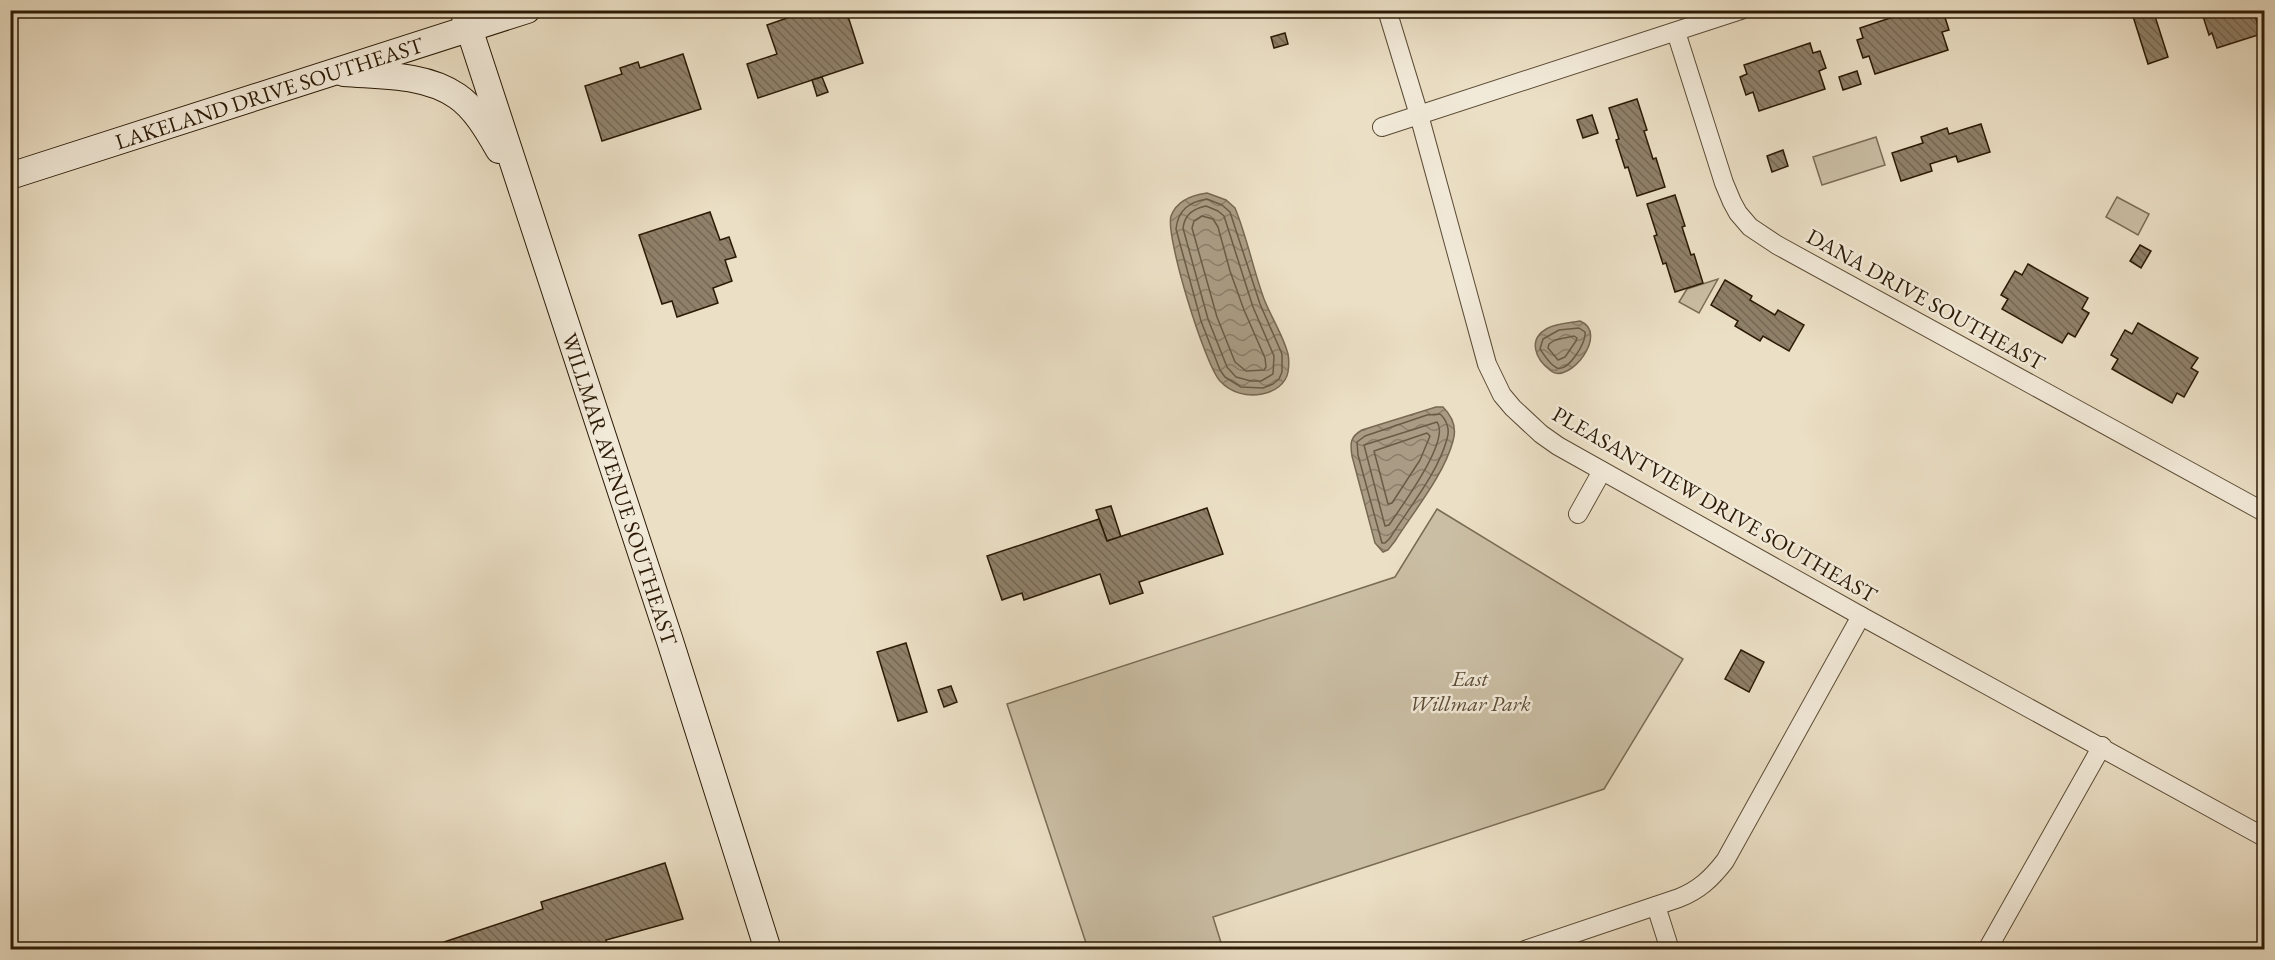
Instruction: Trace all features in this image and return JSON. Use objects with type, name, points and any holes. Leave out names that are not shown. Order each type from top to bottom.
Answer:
[{"type":"main road","name":"LAKELAND DRIVE SOUTHEAST","points":[[10,176],[335,72],[466,20],[527,10]]},
{"type":"main road","name":"WILLMAR AVENUE SOUTHEAST","points":[[466,20],[670,641],[768,950]]},
{"type":"main road","points":[[335,72],[424,81],[458,96],[485,126],[525,198]]},
{"type":"street","name":"PLEASANTVIEW DRIVE SOUTHEAST","points":[[1387,10],[1419,115],[1481,346],[1494,380],[1513,408],[1541,434],[1602,471],[2265,837]]},
{"type":"street","points":[[1382,126],[1741,10]]},
{"type":"street","name":"DANA DRIVE SOUTHEAST","points":[[1676,32],[1724,183],[1738,213],[1750,227],[1777,245],[2265,512]]},
{"type":"street","points":[[1578,514],[1602,471]]},
{"type":"street","points":[[1526,950],[1656,906],[1702,887],[1725,861],[1861,616]]},
{"type":"street","points":[[1988,950],[2102,746]]},
{"type":"street","points":[[1656,906],[1670,950]]},
{"type":"green space","points":[[1876,137],[1885,165],[1822,185],[1813,157]]},
{"type":"green space","points":[[2117,197],[2149,214],[2138,235],[2106,217]]},
{"type":"green space","points":[[1718,279],[1699,313],[1679,302],[1687,289]]},
{"type":"green space","name":"East Willmar Park","points":[[1437,509],[1683,659],[1604,789],[1213,917],[1223,949],[1088,949],[1007,704],[1395,577]]},
{"type":"water","points":[[1207,193],[1226,200],[1235,208],[1264,299],[1288,354],[1288,370],[1285,380],[1279,387],[1266,393],[1251,395],[1240,393],[1229,389],[1220,381],[1213,370],[1196,327],[1180,273],[1174,248],[1171,216],[1181,202]]},
{"type":"water","points":[[1580,321],[1588,327],[1591,336],[1589,346],[1576,364],[1567,371],[1559,373],[1551,371],[1537,355],[1537,338],[1552,326]]},
{"type":"water","points":[[1436,407],[1443,407],[1453,422],[1454,436],[1449,454],[1436,480],[1395,541],[1388,550],[1383,552],[1375,543],[1352,456],[1352,441],[1355,435],[1362,430]]},
{"type":"building","points":[[810,10],[846,10],[863,63],[758,98],[747,64],[777,54],[767,25]]},
{"type":"building","points":[[1914,10],[1935,10],[1936,14],[1943,11],[1949,30],[1942,32],[1948,50],[1875,74],[1869,56],[1863,58],[1857,40],[1863,38],[1860,28]]},
{"type":"building","points":[[2131,10],[2153,10],[2168,57],[2148,64]]},
{"type":"building","points":[[2201,10],[2253,10],[2261,34],[2217,48],[2212,33],[2209,35]]},
{"type":"building","points":[[1285,33],[1288,44],[1274,48],[1271,37]]},
{"type":"building","points":[[1810,43],[1813,53],[1820,51],[1826,68],[1819,71],[1825,89],[1759,111],[1753,92],[1746,95],[1740,77],[1747,74],[1744,65]]},
{"type":"building","points":[[683,54],[701,109],[602,141],[585,86],[622,74],[620,68],[638,62],[640,68]]},
{"type":"building","points":[[1857,71],[1861,84],[1843,90],[1839,77]]},
{"type":"building","points":[[822,77],[828,92],[817,96],[812,80]]},
{"type":"building","points":[[1637,99],[1647,130],[1644,131],[1665,187],[1637,196],[1616,140],[1619,139],[1609,108]]},
{"type":"building","points":[[1592,115],[1598,133],[1583,138],[1577,120]]},
{"type":"building","points":[[1981,124],[1990,152],[1958,162],[1956,156],[1930,164],[1932,171],[1901,181],[1892,153],[1923,143],[1921,137],[1947,128],[1949,134]]},
{"type":"building","points":[[1783,150],[1788,166],[1772,172],[1767,156]]},
{"type":"building","points":[[1675,195],[1685,226],[1682,227],[1703,283],[1675,292],[1654,236],[1657,235],[1647,204]]},
{"type":"building","points":[[710,212],[720,240],[729,237],[736,257],[725,260],[732,281],[713,288],[718,303],[677,317],[672,301],[662,304],[639,235]]},
{"type":"building","points":[[2140,245],[2151,251],[2141,268],[2130,261]]},
{"type":"building","points":[[2028,264],[2088,298],[2082,309],[2089,313],[2075,337],[2068,333],[2062,343],[2002,309],[2008,299],[2001,295],[2015,271],[2022,275]]},
{"type":"building","points":[[1725,280],[1752,296],[1750,300],[1775,315],[1778,310],[1804,325],[1789,351],[1763,336],[1760,341],[1735,326],[1738,321],[1711,305]]},
{"type":"building","points":[[2138,323],[2198,358],[2191,368],[2198,372],[2184,397],[2177,393],[2172,403],[2112,369],[2118,359],[2111,355],[2125,330],[2132,334]]},
{"type":"building","points":[[1111,506],[1121,537],[1107,541],[1096,510]]},
{"type":"building","points":[[1207,508],[1223,554],[1139,582],[1143,593],[1110,604],[1100,574],[1024,600],[1022,593],[1002,600],[987,556],[1099,519],[1107,541]]},
{"type":"building","points":[[906,643],[927,712],[898,721],[877,652]]},
{"type":"building","points":[[1741,650],[1764,662],[1749,692],[1725,679]]},
{"type":"building","points":[[951,686],[957,702],[944,707],[938,690]]},
{"type":"building","points":[[665,863],[683,919],[606,940],[609,950],[420,950],[543,909],[541,902]]}]
